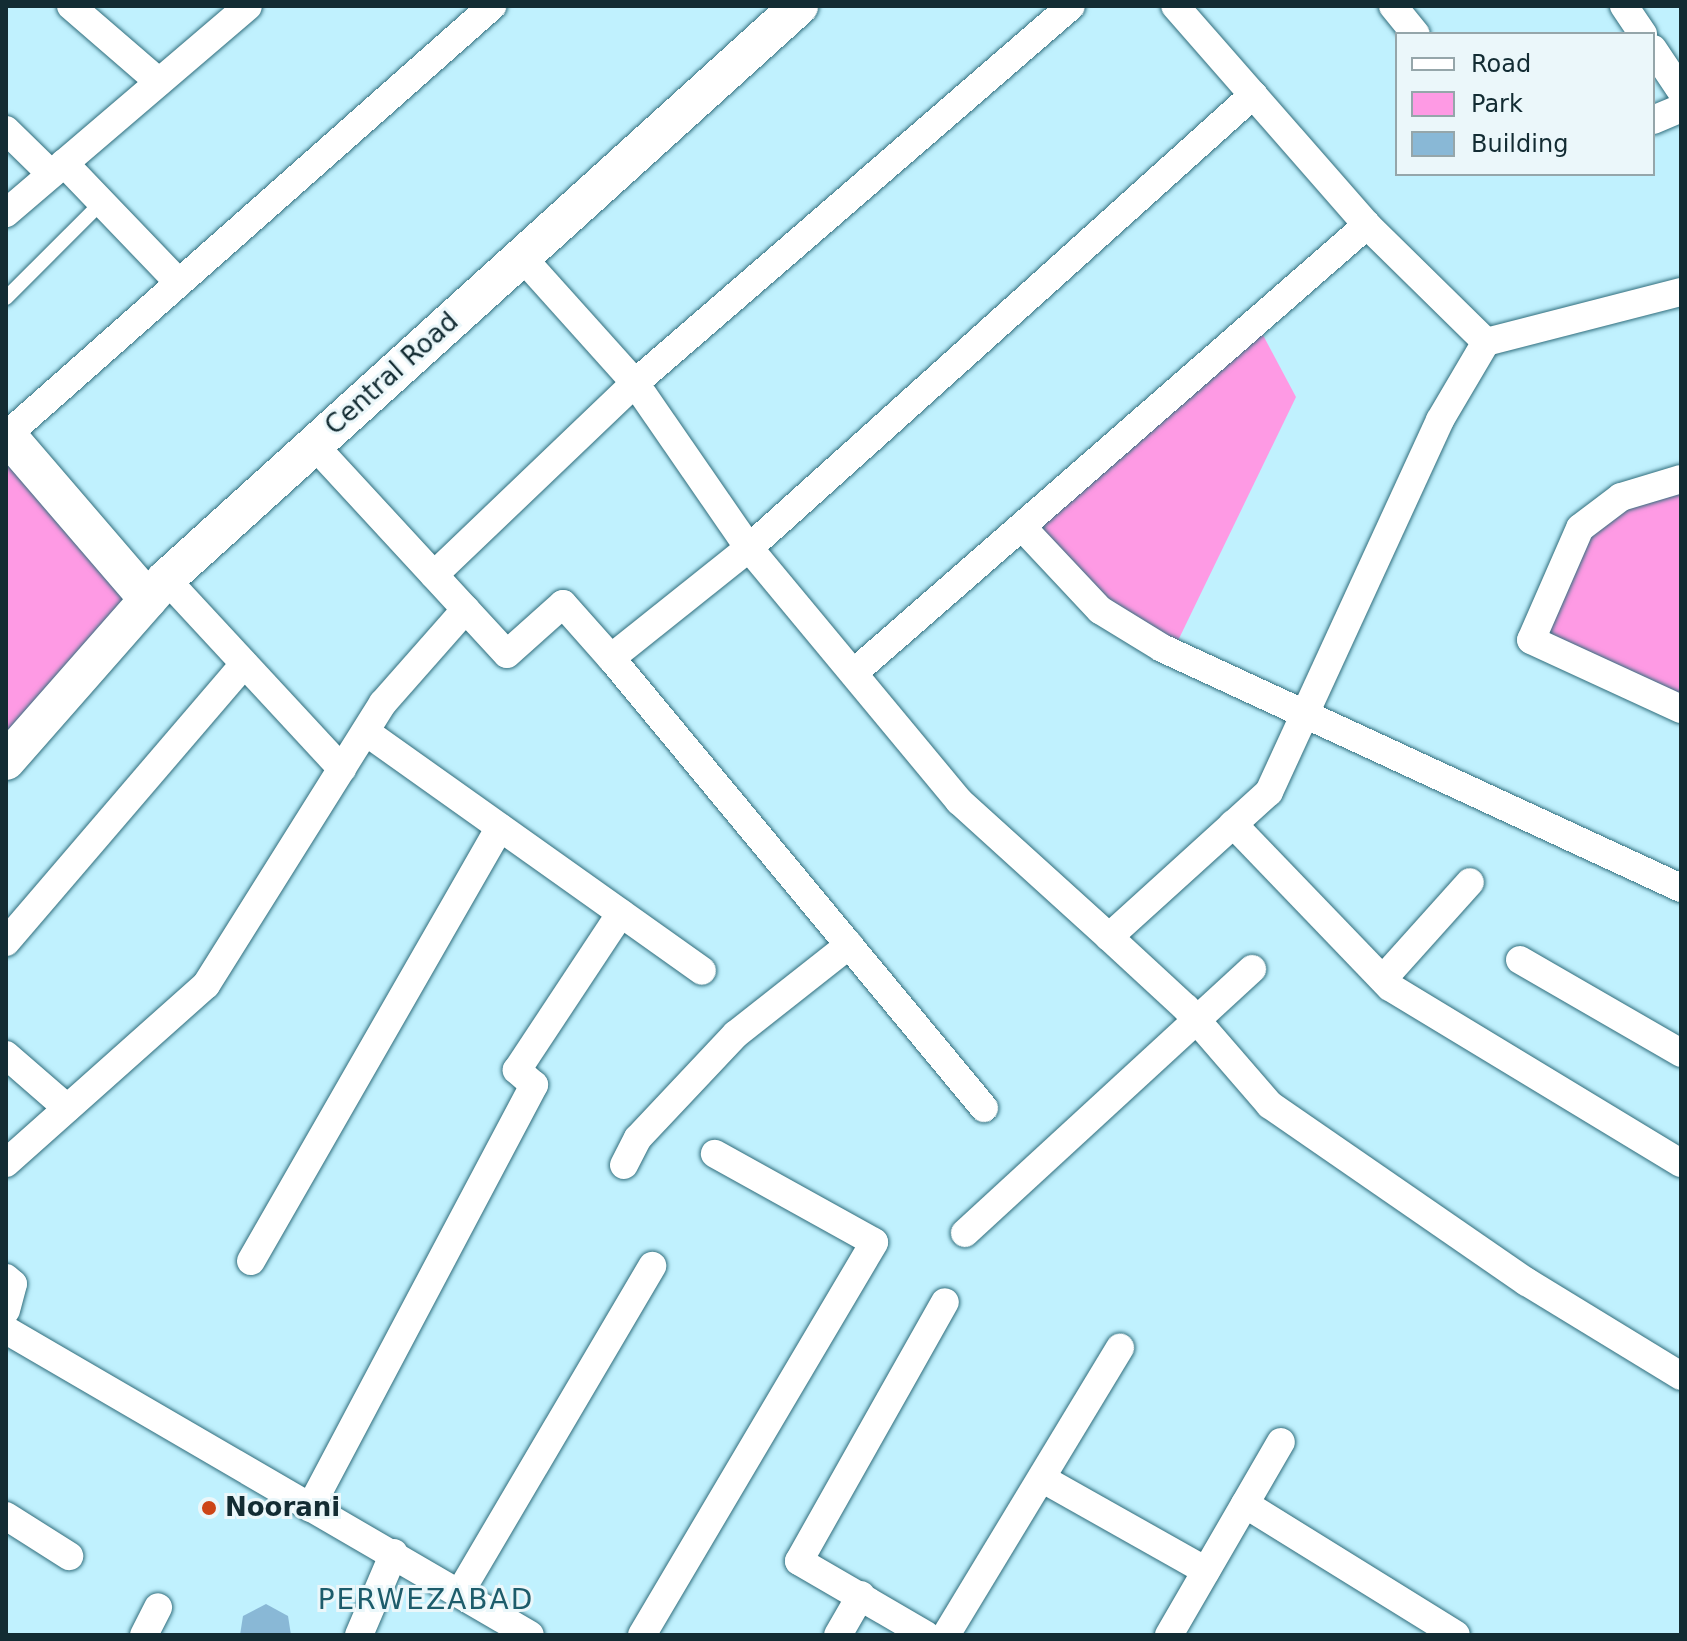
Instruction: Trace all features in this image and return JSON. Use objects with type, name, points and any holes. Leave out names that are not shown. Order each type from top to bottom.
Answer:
[{"type":"street","points":[[71,6],[159,82]]},
{"type":"street","points":[[6,213],[248,6]]},
{"type":"street","points":[[342,769],[244,664],[157,589],[7,435],[492,6]]},
{"type":"street","name":"Central Road","points":[[6,761],[157,589],[799,6]]},
{"type":"street","points":[[434,575],[635,383],[1071,6]]},
{"type":"street","points":[[1175,6],[1367,225],[1486,342]]},
{"type":"street","points":[[1393,6],[1414,32]]},
{"type":"street","points":[[1624,6],[1642,32]]},
{"type":"street","points":[[1655,52],[1681,91]]},
{"type":"street","points":[[611,658],[749,548],[1253,95]]},
{"type":"street","points":[[1655,119],[1681,108]]},
{"type":"street","points":[[6,130],[102,202],[179,283]]},
{"type":"street","points":[[857,670],[1367,225]]},
{"type":"street","points":[[522,257],[635,383],[749,548],[857,670],[959,801],[1195,1019],[1270,1105],[1527,1282],[1681,1376]]},
{"type":"street","points":[[1109,937],[1269,792],[1440,420],[1486,342],[1681,292]]},
{"type":"street","points":[[314,445],[507,654],[563,604],[984,1108]]},
{"type":"street","points":[[1681,479],[1621,497],[1580,528],[1531,640],[1681,709]]},
{"type":"street","points":[[1022,527],[1100,610],[1304,716],[1681,888]]},
{"type":"street","points":[[6,1163],[206,985],[366,732],[466,609]]},
{"type":"street","points":[[6,942],[244,664]]},
{"type":"street","points":[[366,732],[702,971]]},
{"type":"street","points":[[1233,824],[1383,979],[1681,1163]]},
{"type":"street","points":[[251,1261],[500,827]]},
{"type":"street","points":[[1383,979],[1470,882]]},
{"type":"street","points":[[310,1508],[534,1085],[517,1070],[621,913]]},
{"type":"street","points":[[624,1165],[638,1138],[736,1034],[849,945]]},
{"type":"street","points":[[1520,960],[1681,1053]]},
{"type":"street","points":[[965,1233],[1252,969]]},
{"type":"street","points":[[6,1055],[67,1108]]},
{"type":"street","points":[[642,1635],[874,1242],[715,1154]]},
{"type":"street","points":[[462,1589],[652,1266]]},
{"type":"street","points":[[6,1278],[13,1284],[6,1310]]},
{"type":"street","points":[[926,1635],[799,1561],[945,1302]]},
{"type":"street","points":[[6,1330],[310,1508],[462,1589],[530,1635]]},
{"type":"street","points":[[946,1635],[1120,1348]]},
{"type":"street","points":[[1169,1635],[1281,1442]]},
{"type":"street","points":[[1043,1479],[1206,1571]]},
{"type":"street","points":[[1245,1504],[1456,1635]]},
{"type":"street","points":[[6,1516],[69,1556]]},
{"type":"street","points":[[359,1635],[394,1553]]},
{"type":"street","points":[[838,1635],[861,1595]]},
{"type":"street","points":[[144,1635],[158,1607]]},
{"type":"lane","points":[[6,298],[102,202]]},
{"type":"green space","points":[[1256,322],[1296,397],[1172,653],[1022,527]]},
{"type":"green space","points":[[6,434],[148,599],[6,766]]},
{"type":"green space","points":[[1681,479],[1681,709],[1540,648],[1580,528]]},
{"type":"building","points":[[266,1604],[288,1616],[291,1635],[240,1635],[243,1616]]},
{"type":"place","name":"Noorani","points":[[209,1508]]},
{"type":"district","name":"PERWEZABAD","points":[[426,1600]]}]
